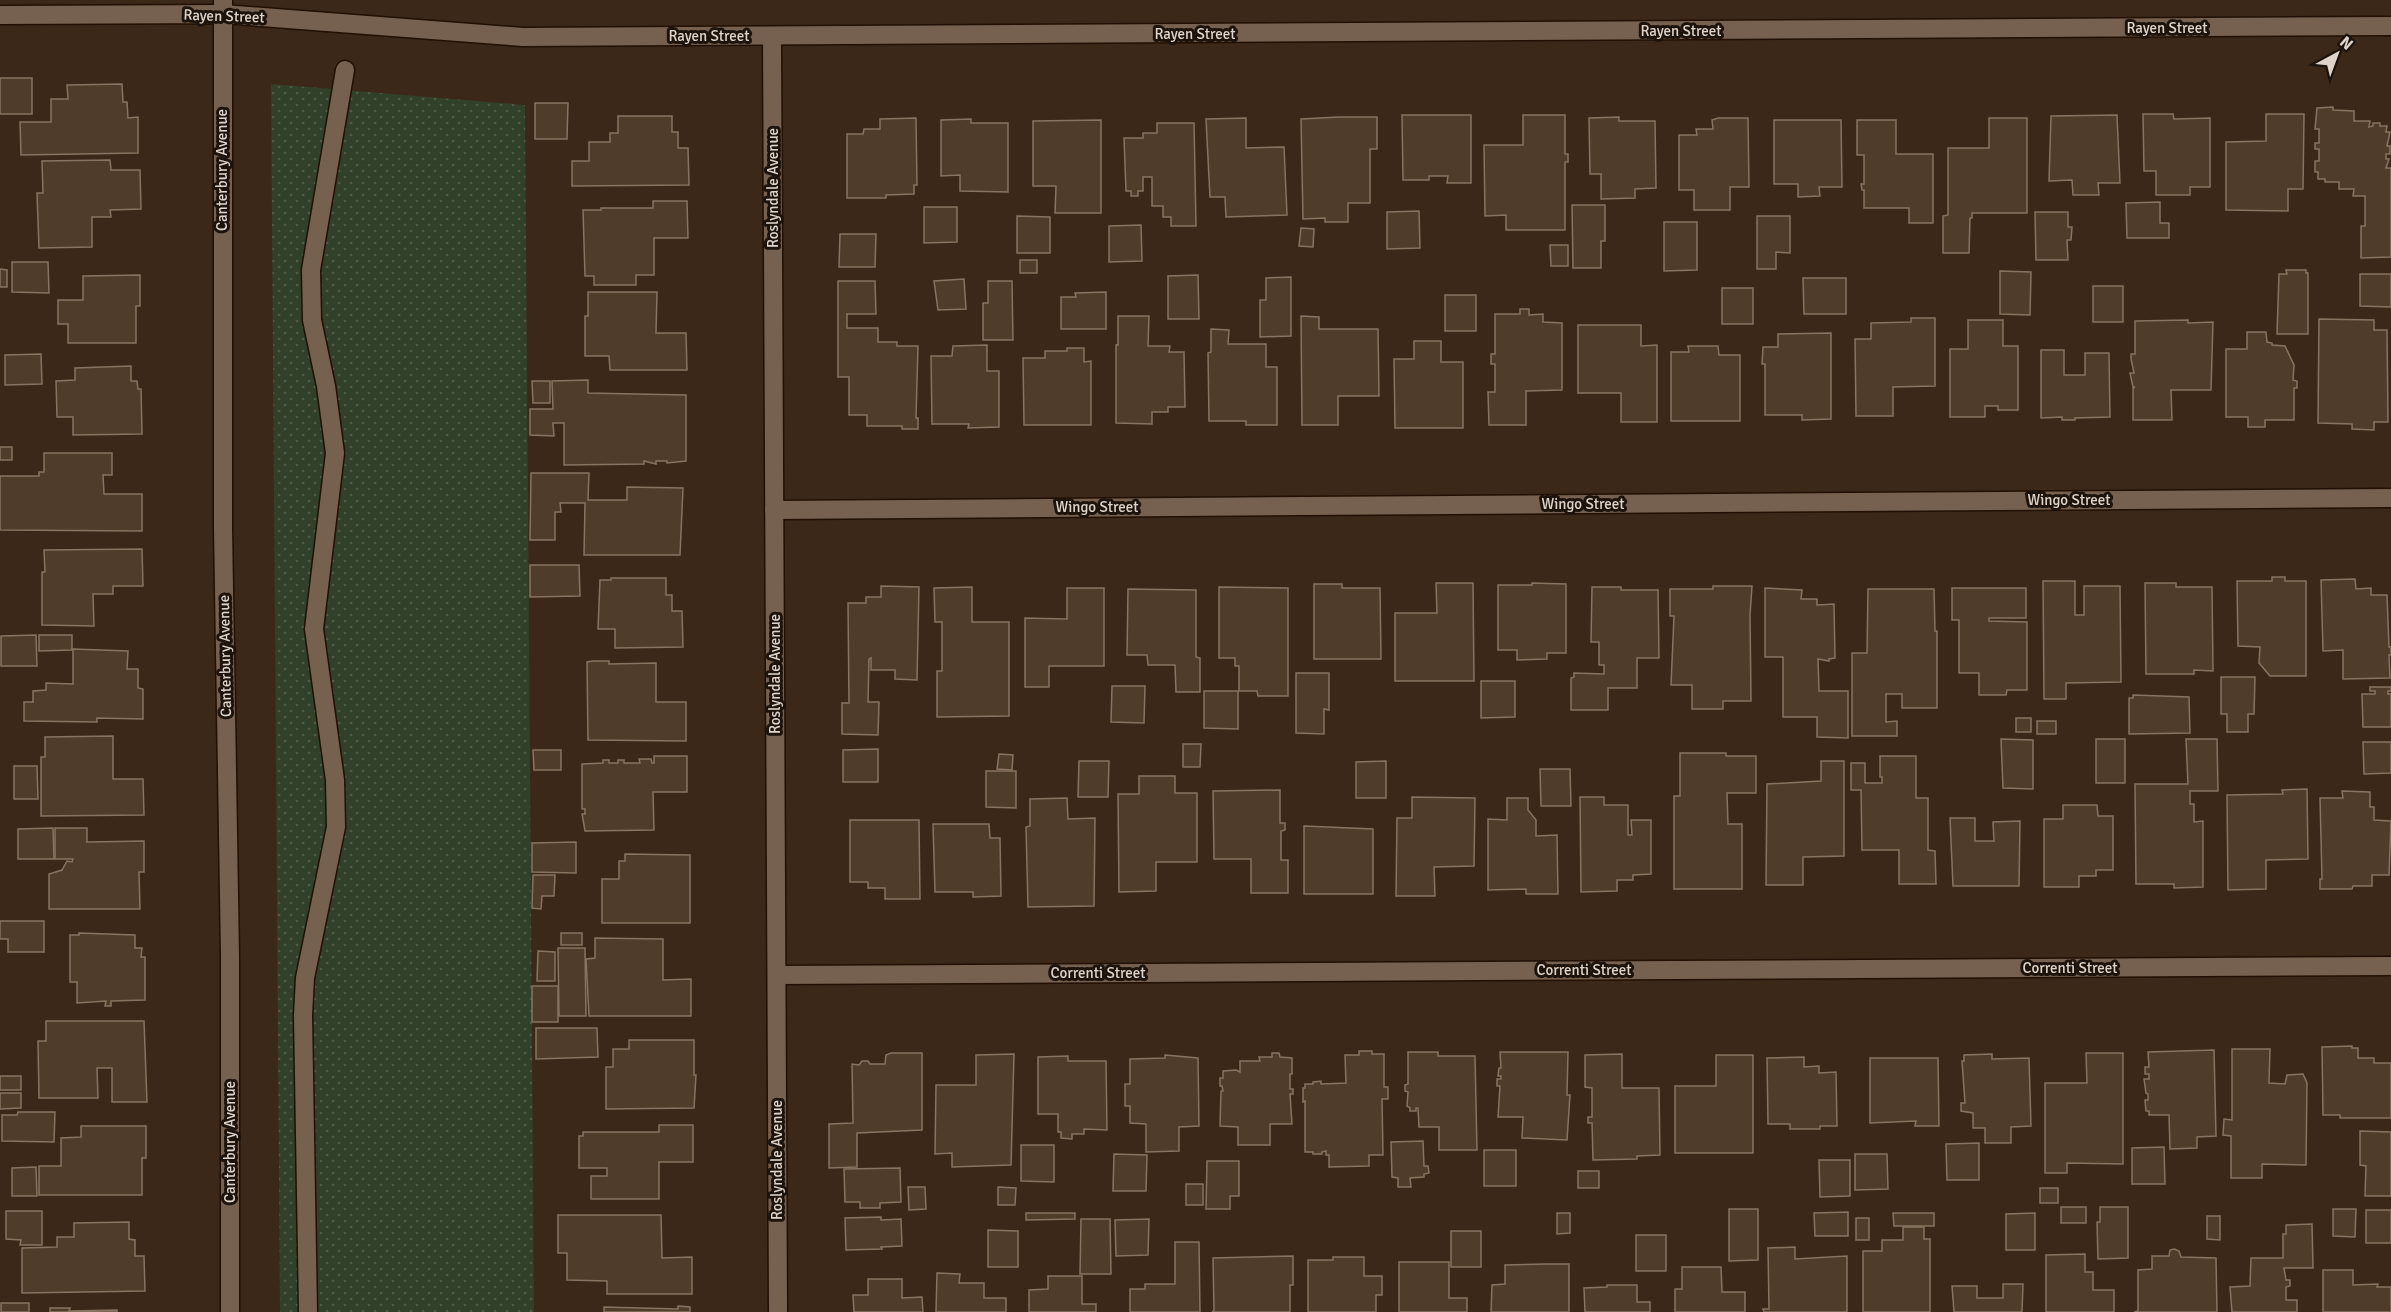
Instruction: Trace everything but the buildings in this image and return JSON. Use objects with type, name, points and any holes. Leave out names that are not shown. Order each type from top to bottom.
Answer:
[{"type":"street","name":"Rayen Street","points":[[0,15],[223,7],[524,37],[2391,26]]},
{"type":"street","name":"Canterbury Avenue","points":[[223,7],[223,528],[230,956],[230,1312]]},
{"type":"street","name":"Roslyndale Avenue","points":[[772,36],[778,1312]]},
{"type":"street","points":[[308,1312],[303,1015],[305,978],[336,827],[335,780],[314,630],[335,453],[326,387],[312,320],[311,270],[345,70]]},
{"type":"street","name":"Wingo Street","points":[[774,510],[2391,498]]},
{"type":"street","name":"Correnti Street","points":[[777,975],[2391,966]]},
{"type":"green space","points":[[271,84],[525,105],[534,1312],[280,1312]]}]
